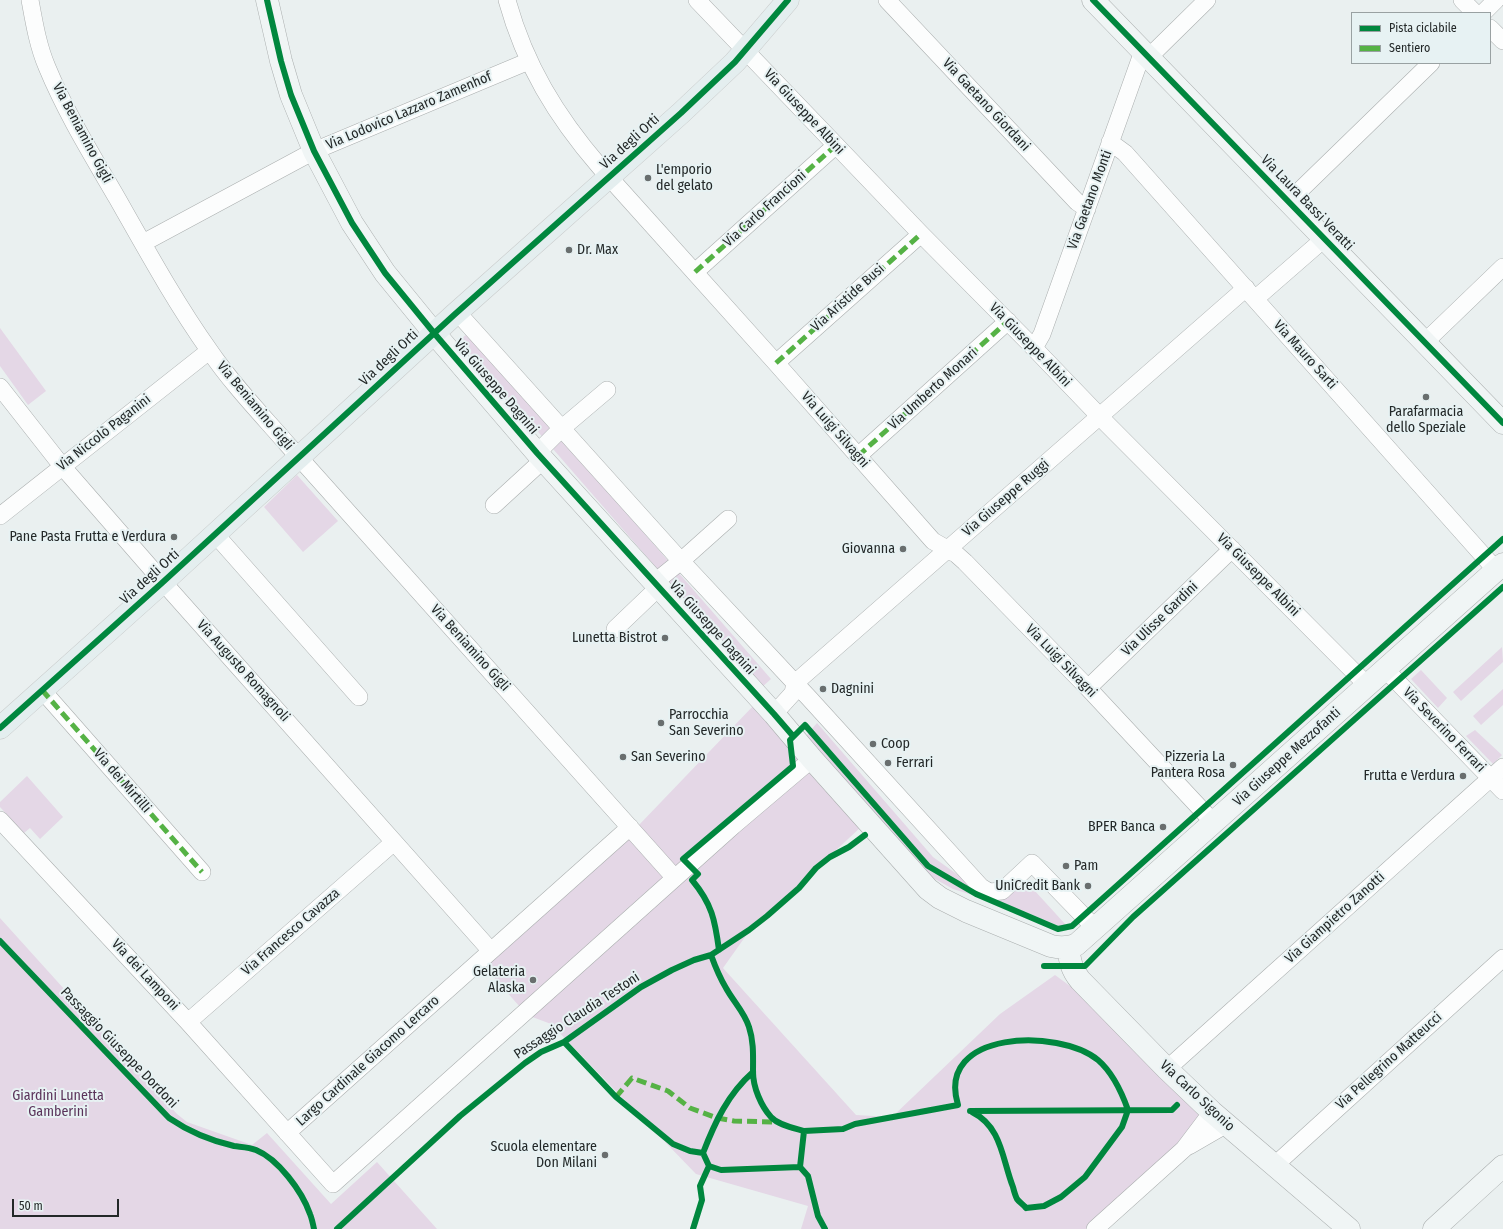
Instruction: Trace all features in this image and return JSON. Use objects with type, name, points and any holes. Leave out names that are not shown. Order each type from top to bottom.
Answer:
[{"type":"main road","name":"Via degli Orti","points":[[0,728],[164,582],[457,312],[715,81],[746,50],[788,0]]},
{"type":"street","name":"Via Beniamino Gigli","points":[[30,0],[34,26],[46,66],[64,104],[143,244],[177,301],[209,350],[247,399],[630,827]]},
{"type":"street","name":"Via Giuseppe Dagnini","points":[[267,0],[281,62],[291,95],[314,151],[337,196],[370,252],[385,274],[434,333],[540,457],[774,714],[812,759],[928,889],[959,908],[1032,940],[1051,946],[1069,947]]},
{"type":"street","name":"Via Luigi Silvagni","points":[[507,0],[529,61],[560,117],[582,146],[933,541],[965,562],[1088,688],[1213,822]]},
{"type":"street","name":"Via Giuseppe Albini","points":[[697,0],[746,50],[835,146],[921,234],[1367,685]]},
{"type":"street","name":"Via Gaetano Giordani","points":[[887,0],[1077,202],[1086,209]]},
{"type":"street","name":"Via Laura Bassi Veratti","points":[[1093,0],[1503,422]]},
{"type":"street","points":[[1146,54],[1206,0]]},
{"type":"street","points":[[1462,0],[1475,12]]},
{"type":"street","points":[[1484,12],[1496,0]]},
{"type":"street","points":[[1491,29],[1503,41]]},
{"type":"street","name":"Via Gaetano Monti","points":[[1034,348],[1042,334],[1110,142],[1146,54]]},
{"type":"street","name":"Via Lodovico Lazzaro Zamenhof","points":[[143,244],[314,151],[529,61]]},
{"type":"street","points":[[1288,201],[1430,64]]},
{"type":"street","name":"Via Mauro Sarti","points":[[1110,142],[1125,153],[1499,567]]},
{"type":"street","name":"Via Carlo Francioni","points":[[695,272],[835,146]]},
{"type":"street","name":"Via Aristide Busi","points":[[776,363],[921,234]]},
{"type":"street","name":"Via Giuseppe Ruggi","points":[[774,714],[793,693],[795,683],[1100,416],[1251,294],[1325,238]]},
{"type":"street","points":[[1425,342],[1503,267]]},
{"type":"street","name":"Via Giuseppe Dagnini","points":[[457,312],[681,561],[795,683],[981,887],[989,892],[1002,891],[1032,863],[1095,928]]},
{"type":"street","name":"Via Umberto Monari","points":[[858,456],[1008,321]]},
{"type":"street","name":"Via Niccolò Paganini","points":[[0,516],[209,350]]},
{"type":"street","name":"Via Augusto Romagnoli","points":[[0,387],[62,466],[492,951]]},
{"type":"street","name":"Via Giuseppe Dagnini","points":[[494,505],[540,457],[561,429],[607,390]]},
{"type":"street","name":"Via Giuseppe Dagnini","points":[[614,629],[681,561],[728,519]]},
{"type":"street","points":[[215,534],[359,697]]},
{"type":"street","name":"Via Ulisse Gardini","points":[[1088,688],[1232,549]]},
{"type":"street","name":"Via Giuseppe Mezzofanti","points":[[1069,947],[1076,945],[1499,567]]},
{"type":"street","name":"Via Severino Ferrari","points":[[1385,669],[1503,791]]},
{"type":"street","name":"Via dei Mirtilli","points":[[42,690],[202,872]]},
{"type":"street","name":"Largo Cardinale Giacomo Lercaro","points":[[630,827],[287,1133],[333,1184],[733,826],[812,759]]},
{"type":"street","name":"Via Giampietro Zanotti","points":[[1167,1069],[1503,767]]},
{"type":"street","name":"Via dei Lamponi","points":[[0,820],[188,1022],[287,1133]]},
{"type":"street","points":[[630,827],[675,878]]},
{"type":"street","name":"Via Francesco Cavazza","points":[[188,1022],[394,842]]},
{"type":"street","name":"Via Carlo Sigonio","points":[[1069,947],[1070,962],[1074,972],[1080,980],[1167,1069],[1219,1118],[1349,1229]]},
{"type":"street","name":"Via Pellegrino Matteucci","points":[[1275,1165],[1503,958]]},
{"type":"street","points":[[1095,1229],[1219,1118]]},
{"type":"street","points":[[1434,1229],[1503,1166]]},
{"type":"green space","points":[[0,328],[46,391],[28,405],[0,366]]},
{"type":"green space","points":[[469,332],[771,679],[761,688],[459,341]]},
{"type":"green space","points":[[297,475],[338,521],[303,552],[264,507]]},
{"type":"green space","points":[[1502,647],[1503,662],[1461,701],[1453,692]]},
{"type":"green space","points":[[1421,670],[1447,698],[1438,708],[1411,679]]},
{"type":"green space","points":[[1503,689],[1503,705],[1481,725],[1473,716]]},
{"type":"green space","points":[[755,704],[862,826],[750,930],[723,968],[856,1115],[892,1117],[1000,1014],[1055,975],[1100,1008],[1218,1125],[1103,1229],[801,1229],[808,1206],[696,1174],[551,1024],[527,1015],[483,965],[638,826]]},
{"type":"green space","points":[[817,723],[933,857],[983,893],[997,901],[1024,879],[1066,925],[1059,926],[1021,910],[953,889],[926,874],[805,737]]},
{"type":"green space","points":[[1475,730],[1502,755],[1493,764],[1466,736]]},
{"type":"green space","points":[[27,776],[63,817],[40,839],[30,828],[24,833],[0,807],[0,802]]},
{"type":"green space","name":"Giardini Lunetta Gamberini","points":[[0,918],[177,1114],[187,1122],[252,1145],[267,1133],[331,1204],[377,1162],[437,1229],[0,1229]]},
{"type":"marked path","points":[[695,272],[835,146]]},
{"type":"marked path","points":[[776,363],[921,234]]},
{"type":"marked path","points":[[858,456],[1008,321]]},
{"type":"marked path","points":[[42,690],[202,872]]},
{"type":"marked path","points":[[616,1097],[632,1078],[668,1091],[690,1108],[717,1118],[734,1121],[776,1122]]},
{"type":"cycle path","points":[[267,0],[281,61],[291,95],[314,151],[352,223],[385,273],[434,333],[537,453],[793,736]]},
{"type":"cycle path","points":[[0,728],[163,582],[454,315],[681,113],[735,62],[788,0]]},
{"type":"cycle path","points":[[1093,0],[1503,423]]},
{"type":"cycle path","points":[[719,950],[712,913],[704,897],[692,880],[698,874],[683,859],[793,766],[790,740],[805,725],[928,866],[976,894],[1058,929],[1072,926],[1503,539]]},
{"type":"cycle path","points":[[1044,966],[1085,966],[1133,917],[1503,587]]},
{"type":"cycle path","name":"Passaggio Claudia Testoni","points":[[337,1229],[460,1116],[525,1063],[541,1052],[564,1042],[641,987],[672,970],[694,960],[711,955],[749,930],[799,888],[816,868],[830,857],[849,847],[865,835]]},
{"type":"cycle path","name":"Passaggio Giuseppe Dordoni","points":[[0,941],[169,1118],[200,1135],[226,1144],[253,1149],[264,1154],[281,1168],[295,1186],[306,1205],[314,1229]]},
{"type":"cycle path","points":[[711,955],[722,980],[745,1017],[749,1027],[752,1044],[753,1078],[761,1102],[767,1113],[774,1120],[786,1126],[804,1131],[800,1167],[808,1176],[818,1216],[825,1229]]},
{"type":"cycle path","points":[[958,1105],[956,1080],[965,1062],[982,1049],[1005,1042],[1030,1040],[1056,1043],[1080,1050],[1098,1060],[1108,1070],[1120,1090],[1128,1110],[1122,1127],[1085,1177],[1061,1197],[1044,1206],[1026,1208]]},
{"type":"cycle path","name":"Passaggio Claudia Testoni","points":[[564,1042],[616,1097],[673,1144],[690,1151],[703,1153],[709,1166],[721,1170],[800,1167]]},
{"type":"cycle path","points":[[703,1153],[712,1130],[729,1099],[753,1072]]},
{"type":"cycle path","points":[[804,1131],[843,1129],[855,1124],[958,1105]]},
{"type":"cycle path","points":[[970,1111],[1172,1110],[1177,1105]]},
{"type":"cycle path","points":[[972,1112],[982,1118],[990,1126],[1000,1145],[1016,1198],[1026,1208]]},
{"type":"cycle path","points":[[693,1229],[702,1200],[700,1186],[709,1166]]},
{"type":"place","name":"L'emporio del gelato","points":[[648,178]]},
{"type":"place","name":"Dr. Max","points":[[569,250]]},
{"type":"place","name":"Parafarmacia dello Speziale","points":[[1426,397]]},
{"type":"place","name":"Pane Pasta Frutta e Verdura","points":[[174,537]]},
{"type":"place","name":"Giovanna","points":[[903,549]]},
{"type":"place","name":"Lunetta Bistrot","points":[[665,638]]},
{"type":"place","name":"Dagnini","points":[[823,689]]},
{"type":"place","name":"Parrocchia San Severino","points":[[661,723]]},
{"type":"place","name":"Coop","points":[[873,744]]},
{"type":"place","name":"San Severino","points":[[623,757]]},
{"type":"place","name":"Ferrari","points":[[888,763]]},
{"type":"place","name":"Pizzeria La Pantera Rosa","points":[[1233,765]]},
{"type":"place","name":"Frutta e Verdura","points":[[1463,776]]},
{"type":"place","name":"BPER Banca","points":[[1163,827]]},
{"type":"place","name":"Pam","points":[[1066,866]]},
{"type":"place","name":"UniCredit Bank","points":[[1088,886]]},
{"type":"place","name":"Gelateria Alaska","points":[[533,980]]},
{"type":"place","name":"Scuola elementare Don Milani","points":[[605,1155]]}]
